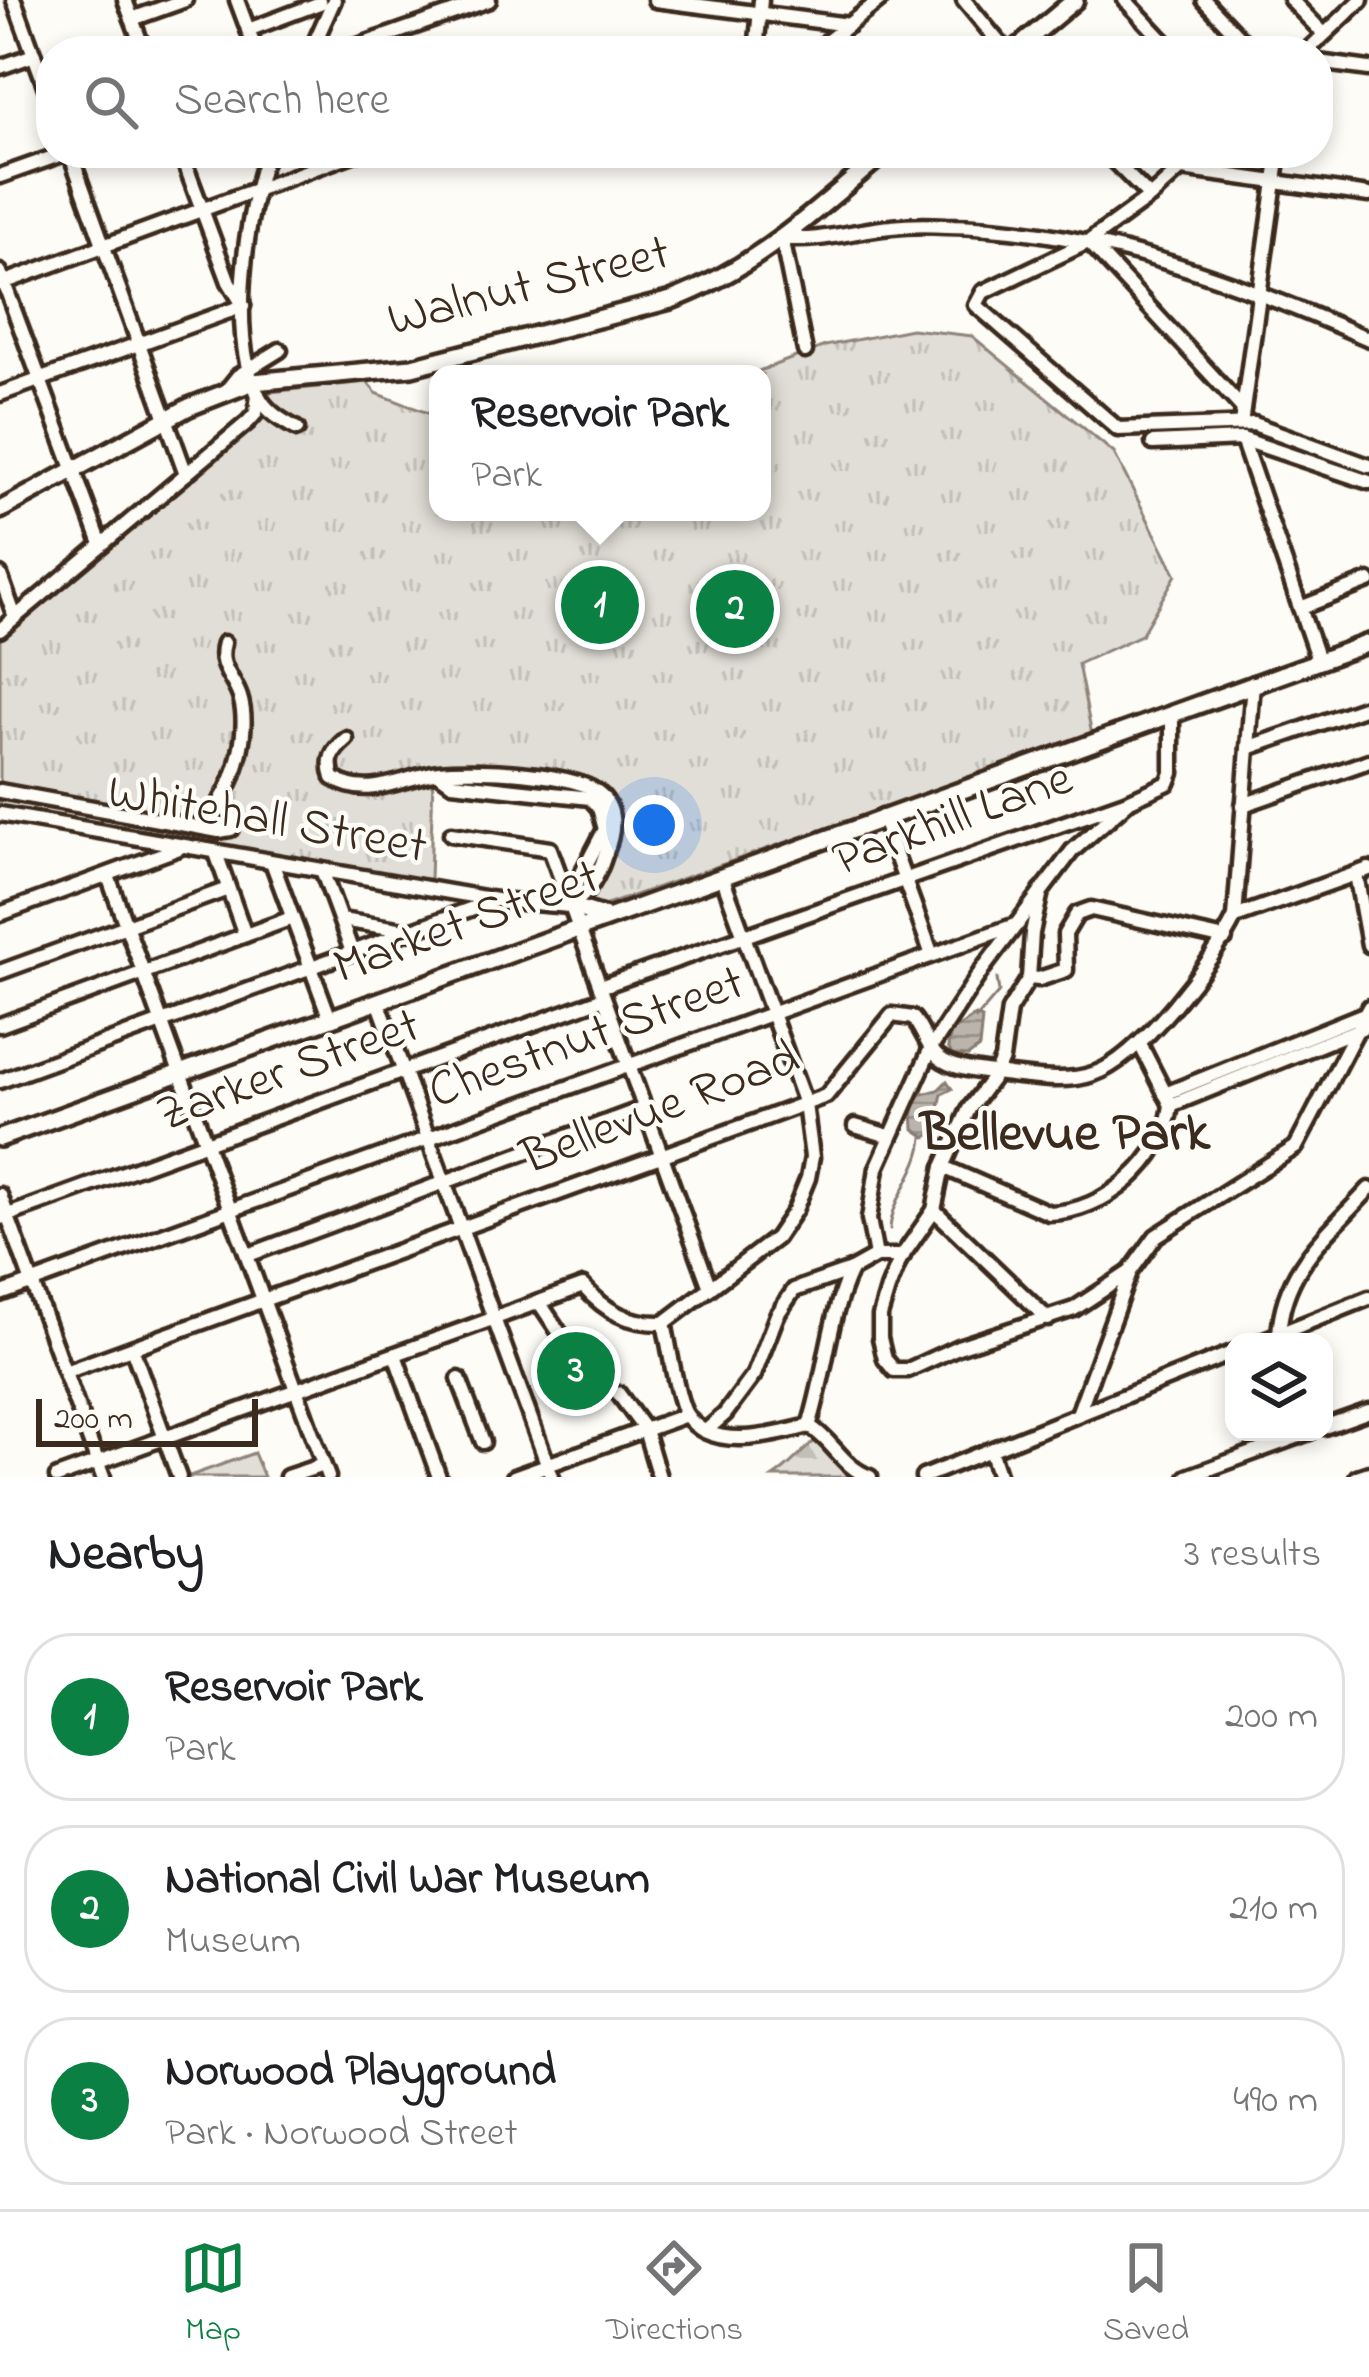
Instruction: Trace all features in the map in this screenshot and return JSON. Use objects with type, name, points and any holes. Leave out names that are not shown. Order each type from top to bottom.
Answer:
[{"type":"main road","points":[[1029,36],[1075,0]]},
{"type":"main road","name":"Walnut Street","points":[[0,510],[166,420],[253,382],[412,368],[670,300],[736,272],[866,168]]},
{"type":"main road","name":"Market Street","points":[[0,1138],[1253,683],[1318,660],[1367,650]]},
{"type":"main road","points":[[570,906],[606,917]]},
{"type":"street","points":[[14,0],[36,61]]},
{"type":"street","points":[[125,0],[138,36]]},
{"type":"street","points":[[132,19],[185,0]]},
{"type":"street","points":[[238,0],[250,36]]},
{"type":"street","points":[[382,36],[464,4],[489,0]]},
{"type":"street","points":[[655,0],[760,6],[849,25]]},
{"type":"street","points":[[834,36],[880,0]]},
{"type":"street","points":[[964,0],[996,36]]},
{"type":"street","points":[[1125,0],[1158,36]]},
{"type":"street","points":[[1204,0],[1238,36]]},
{"type":"street","points":[[1291,0],[1324,34],[1363,2]]},
{"type":"street","points":[[248,31],[327,1]]},
{"type":"street","points":[[315,36],[327,1]]},
{"type":"street","points":[[757,36],[760,6]]},
{"type":"street","points":[[0,67],[34,55]]},
{"type":"street","points":[[1333,64],[1369,69]]},
{"type":"street","points":[[0,176],[36,164]]},
{"type":"street","points":[[73,168],[186,474]]},
{"type":"street","points":[[187,168],[229,282],[243,306]]},
{"type":"street","points":[[0,630],[256,413],[243,306],[254,190],[262,168]]},
{"type":"street","points":[[101,544],[1,279],[315,168]]},
{"type":"street","points":[[1121,168],[1150,197]]},
{"type":"street","points":[[1242,417],[1277,168]]},
{"type":"street","points":[[1369,195],[1182,169],[1088,242],[983,292],[976,305],[1118,429],[1242,417],[1369,466]]},
{"type":"street","points":[[805,351],[782,238],[805,240],[893,226],[1000,228],[1153,257],[1259,291],[1369,339]]},
{"type":"street","points":[[1088,242],[1242,417]]},
{"type":"street","points":[[0,394],[243,306]]},
{"type":"street","points":[[253,382],[280,350]]},
{"type":"street","points":[[253,382],[270,411],[297,429]]},
{"type":"street","points":[[1153,443],[1242,439],[1369,482]]},
{"type":"street","points":[[1242,439],[1318,660]]},
{"type":"street","points":[[0,575],[16,617]]},
{"type":"street","points":[[1300,608],[1369,581]]},
{"type":"street","points":[[0,791],[219,831],[231,829],[232,817],[220,802],[232,778],[242,711],[221,661],[224,643]]},
{"type":"street","name":"Bellevue Road","points":[[64,1372],[826,1096],[892,1015],[913,1018],[931,1048],[950,1063],[996,1073],[1076,1079],[1117,1064],[1140,1044],[1225,939],[1235,917],[1253,683]]},
{"type":"street","points":[[1248,748],[1369,706]]},
{"type":"street","points":[[875,1256],[869,1199],[889,1136],[931,1048],[1072,851],[1130,800],[1168,783],[1172,714]]},
{"type":"street","points":[[346,739],[329,765],[333,778],[345,786],[379,787],[438,772],[475,772],[562,780],[599,793],[611,812],[613,831],[599,873],[584,896],[570,906]]},
{"type":"street","points":[[1243,805],[1369,760]]},
{"type":"street","name":"Parkhill Lane","points":[[602,993],[905,878],[1130,800]]},
{"type":"street","name":"Whitehall Street","points":[[0,814],[496,900],[570,906]]},
{"type":"street","points":[[882,817],[932,955]]},
{"type":"street","points":[[451,834],[550,849],[710,1288]]},
{"type":"street","points":[[0,914],[183,847]]},
{"type":"street","points":[[216,853],[244,935]]},
{"type":"street","points":[[272,862],[330,1018]]},
{"type":"street","points":[[322,870],[352,952]]},
{"type":"street","points":[[1235,917],[1362,871],[1369,945]]},
{"type":"street","points":[[108,876],[325,1471],[287,1477]]},
{"type":"street","points":[[57,1477],[100,1470],[165,1438],[583,1286],[611,1313],[664,1323],[776,1238],[808,1178],[812,1157],[805,1104],[722,876]]},
{"type":"street","points":[[0,972],[228,889]]},
{"type":"street","points":[[1041,891],[1029,978],[1009,1010],[996,1073],[969,1109],[943,1167],[934,1210],[903,1256],[880,1316],[885,1359],[894,1370],[908,1370],[1074,1309],[1130,1272]]},
{"type":"street","points":[[0,1081],[496,900]]},
{"type":"street","points":[[1029,978],[1066,970],[1065,934],[1077,914],[1091,909],[1225,939]]},
{"type":"street","points":[[0,1025],[292,918]]},
{"type":"street","points":[[341,920],[412,931]]},
{"type":"street","name":"Chestnut Street","points":[[0,1294],[1018,924]]},
{"type":"street","name":"Zarker Street","points":[[4,1217],[602,993]]},
{"type":"street","points":[[378,1001],[550,1471]]},
{"type":"street","points":[[1168,1100],[1369,1010]]},
{"type":"street","points":[[1078,1414],[1130,1272],[1156,1236],[1296,1148],[1364,1028],[1369,1010]]},
{"type":"street","points":[[1168,1100],[1364,1028]]},
{"type":"street","points":[[943,1167],[1049,1213],[1068,1213],[1110,1194],[1151,1154],[1165,1132],[1168,1100],[1140,1044]]},
{"type":"street","points":[[248,1255],[644,1108]]},
{"type":"street","points":[[855,1126],[889,1136]]},
{"type":"street","points":[[1279,1333],[1286,1288],[1308,1255],[1369,1189]]},
{"type":"street","points":[[0,1196],[100,1470]]},
{"type":"street","points":[[934,1210],[1048,1319]]},
{"type":"street","points":[[708,1430],[754,1376],[784,1301],[794,1290],[875,1256],[903,1256]]},
{"type":"street","points":[[808,1426],[850,1270]]},
{"type":"street","points":[[1282,1333],[1369,1298]]},
{"type":"street","points":[[539,1302],[566,1341]]},
{"type":"street","points":[[664,1323],[686,1414],[727,1438],[749,1439],[808,1426],[824,1435],[858,1473],[870,1477]]},
{"type":"street","points":[[132,1348],[178,1477]]},
{"type":"street","points":[[395,1355],[439,1477]]},
{"type":"street","points":[[922,1477],[1225,1356]]},
{"type":"street","points":[[459,1379],[483,1442]]},
{"type":"street","points":[[618,1393],[645,1430],[659,1477]]},
{"type":"street","points":[[1333,1424],[1369,1411]]},
{"type":"street","points":[[514,1477],[550,1471],[686,1414]]},
{"type":"street","points":[[1186,1477],[1285,1441]]},
{"type":"street","points":[[989,1450],[1000,1477]]},
{"type":"street","points":[[1357,1477],[1369,1473]]},
{"type":"green space","points":[[911,329],[972,336],[1114,453],[1176,575],[1141,635],[1078,664],[1092,735],[598,908],[589,901],[617,840],[618,825],[572,776],[433,775],[430,881],[0,809],[0,639],[158,509],[259,415],[270,392],[367,382],[376,393],[429,414],[429,521],[771,521],[771,366],[825,346]]},
{"type":"green space","points":[[566,1344],[610,1392],[577,1404],[552,1350]]},
{"type":"green space","points":[[824,1435],[870,1477],[773,1477],[810,1445]]},
{"type":"green space","points":[[254,1453],[264,1477],[187,1477]]},
{"type":"shaded area","points":[[975,1016],[982,1019],[979,1048],[968,1056],[952,1055],[948,1047],[951,1032]]},
{"type":"shaded area","points":[[947,1081],[952,1089],[942,1094],[933,1134],[926,1137],[914,1129],[913,1109],[919,1095],[938,1090]]},
{"type":"waterway","points":[[976,1019],[999,992],[997,979]]},
{"type":"waterway","points":[[890,1229],[923,1137]]},
{"type":"place","name":"Reservoir Park","points":[[600,605]]},
{"type":"place","name":"National Civil War Museum","points":[[735,609]]},
{"type":"place","name":"Norwood Playground","points":[[576,1371]]},
{"type":"district","name":"Bellevue Park","points":[[1065,1136]]}]
